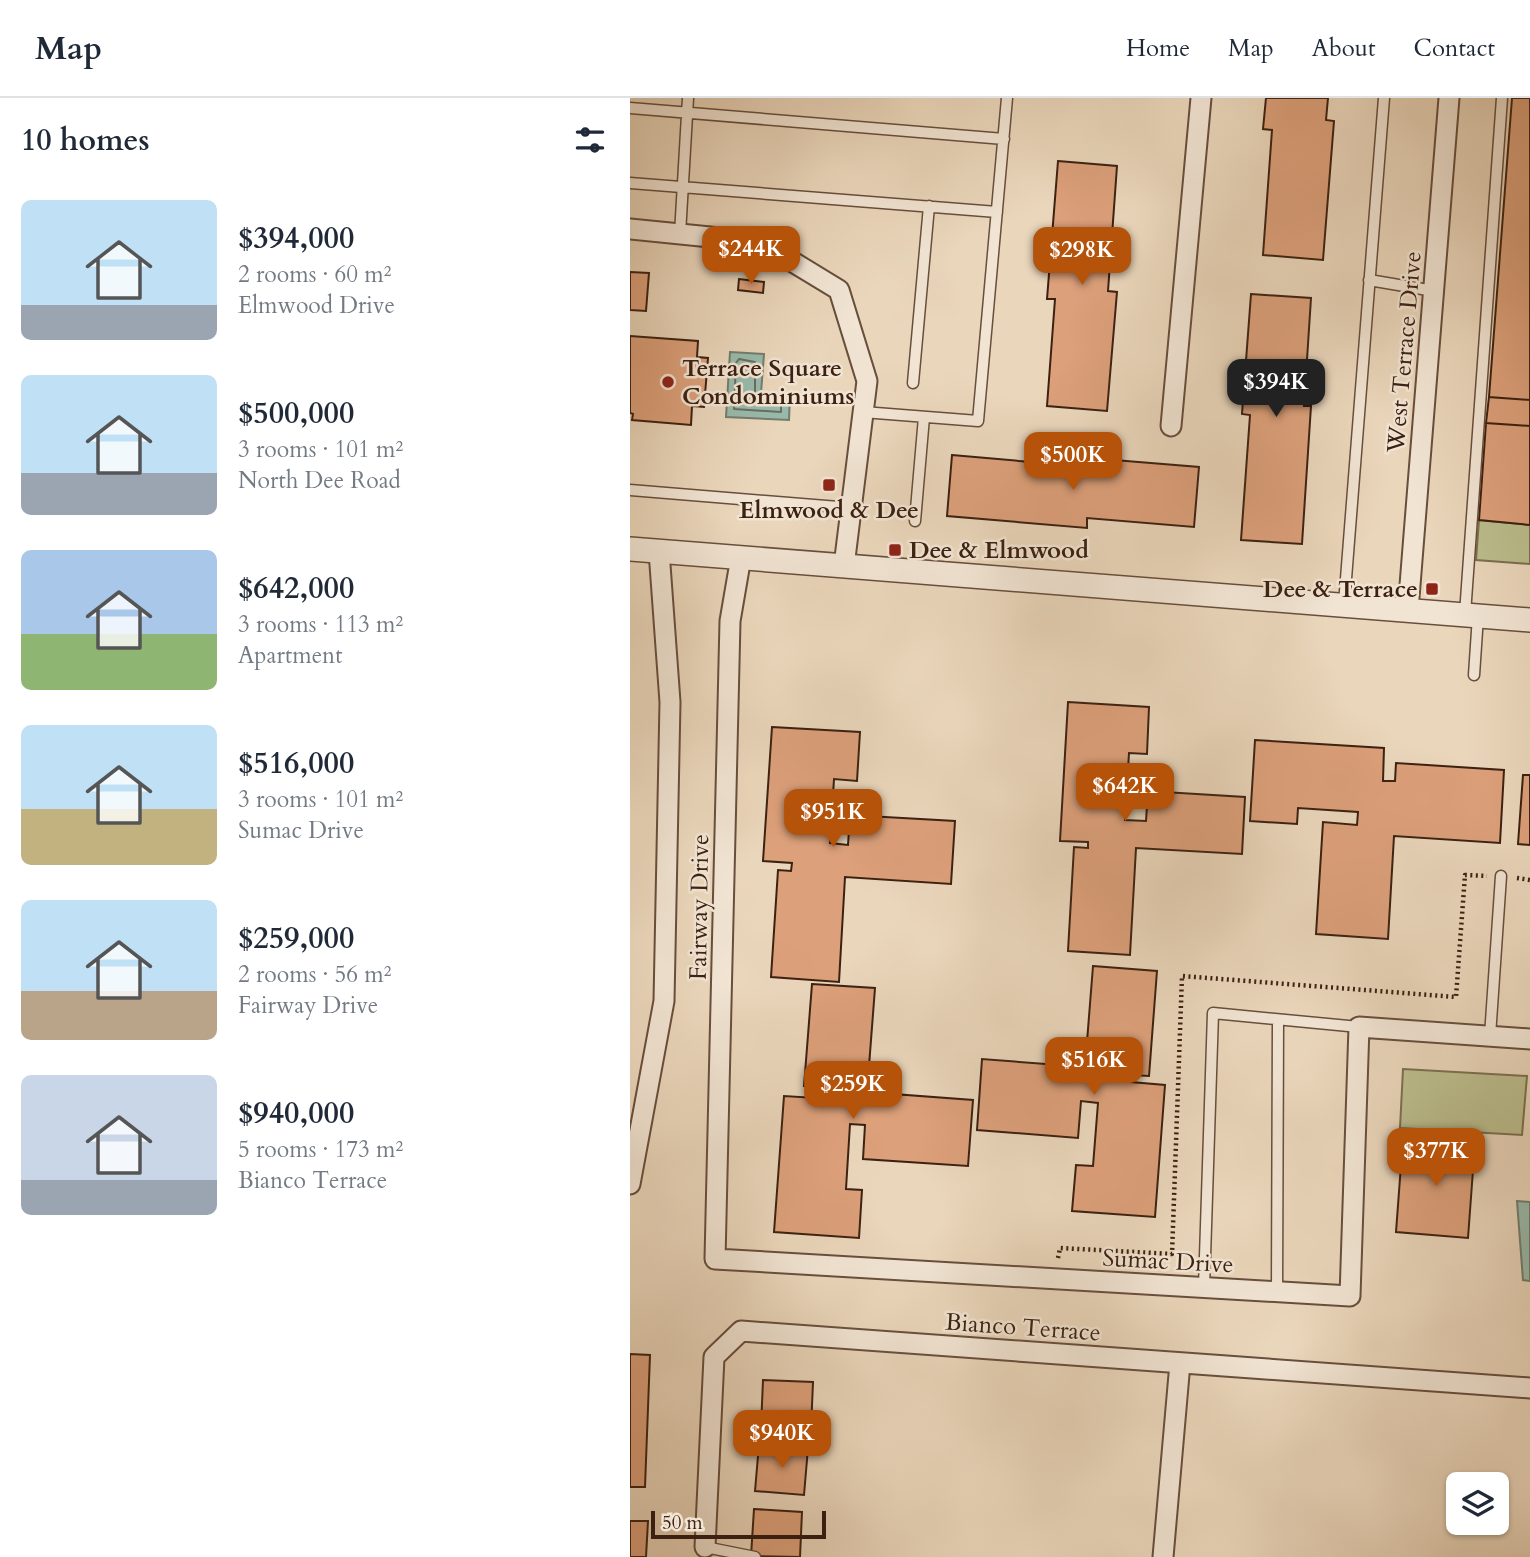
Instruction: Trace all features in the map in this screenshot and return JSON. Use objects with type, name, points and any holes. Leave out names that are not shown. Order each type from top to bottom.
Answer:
[{"type":"street","points":[[1171,426],[1201,98]]},
{"type":"street","name":"West Terrace Drive","points":[[1408,610],[1449,98]]},
{"type":"street","points":[[630,229],[760,242],[839,289],[867,381],[844,566]]},
{"type":"street","points":[[630,549],[1530,620]]},
{"type":"street","points":[[630,1184],[664,1001],[670,702],[659,551]]},
{"type":"street","name":"Fairway Drive","points":[[715,1259],[730,621],[741,558]]},
{"type":"street","points":[[1359,1027],[1530,1039]]},
{"type":"street","name":"Sumac Drive","points":[[715,1259],[1350,1296],[1359,1027]]},
{"type":"street","name":"Bianco Terrace","points":[[705,1548],[714,1357],[741,1331],[1530,1388]]},
{"type":"street","points":[[1163,1557],[1180,1363]]},
{"type":"lane","points":[[680,234],[688,98]]},
{"type":"lane","points":[[863,412],[978,421],[1007,98]]},
{"type":"lane","points":[[1344,605],[1384,98]]},
{"type":"lane","points":[[1474,675],[1471,615],[1502,98]]},
{"type":"lane","points":[[630,108],[1004,139]]},
{"type":"lane","points":[[630,183],[683,185],[997,212]]},
{"type":"lane","points":[[913,383],[929,206]]},
{"type":"lane","points":[[1369,280],[1434,291]]},
{"type":"lane","points":[[915,520],[924,417]]},
{"type":"lane","points":[[630,491],[851,508]]},
{"type":"lane","points":[[1490,1036],[1501,876]]},
{"type":"lane","points":[[1204,1287],[1213,1013],[1359,1027]]},
{"type":"lane","points":[[1277,1292],[1278,1020]]},
{"type":"lane","points":[[705,1548],[755,1557]]},
{"type":"green space","points":[[1479,520],[1530,525],[1530,564],[1476,560]]},
{"type":"green space","points":[[1403,1069],[1527,1076],[1522,1135],[1400,1128]]},
{"type":"water","points":[[730,352],[764,354],[761,393],[790,395],[789,420],[726,417]]},
{"type":"water","points":[[1517,1201],[1530,1202],[1530,1281],[1523,1280]]},
{"type":"building","points":[[1266,98],[1328,98],[1326,120],[1334,121],[1323,260],[1263,255],[1272,130],[1263,129]]},
{"type":"building","points":[[1512,98],[1530,98],[1530,400],[1489,397]]},
{"type":"building","points":[[1058,161],[1117,166],[1108,291],[1117,292],[1107,411],[1047,406],[1055,299],[1047,299]]},
{"type":"building","points":[[630,272],[649,273],[646,311],[630,310]]},
{"type":"building","points":[[739,279],[764,282],[763,293],[738,290]]},
{"type":"building","points":[[1251,294],[1311,298],[1304,406],[1311,406],[1302,544],[1241,540],[1250,415],[1242,414]]},
{"type":"building","name":"Terrace Square Condominiums","points":[[630,336],[698,341],[697,357],[708,358],[704,407],[692,406],[691,425],[632,420]]},
{"type":"building","points":[[1489,397],[1530,400],[1530,426],[1486,423]]},
{"type":"building","points":[[1486,423],[1530,426],[1530,525],[1479,520]]},
{"type":"building","points":[[952,455],[1077,466],[1078,457],[1199,467],[1194,527],[1087,518],[1087,528],[947,516]]},
{"type":"building","points":[[1068,702],[1149,707],[1147,754],[1129,753],[1125,820],[1146,821],[1148,791],[1245,797],[1242,854],[1136,848],[1130,955],[1068,951],[1074,847],[1088,848],[1088,842],[1060,841]]},
{"type":"building","points":[[772,727],[860,732],[857,781],[834,779],[830,843],[848,845],[850,815],[955,821],[951,884],[845,877],[839,982],[771,977],[778,870],[791,871],[792,863],[763,861]]},
{"type":"building","points":[[1255,740],[1384,748],[1383,781],[1395,781],[1396,763],[1504,770],[1500,843],[1394,836],[1388,939],[1316,934],[1323,822],[1357,825],[1358,812],[1298,808],[1297,824],[1250,821]]},
{"type":"building","points":[[1523,775],[1530,775],[1530,845],[1518,844]]},
{"type":"building","points":[[1093,966],[1157,971],[1149,1076],[1132,1075],[1131,1082],[1165,1085],[1155,1217],[1072,1211],[1076,1165],[1093,1166],[1098,1103],[1081,1101],[1078,1138],[977,1130],[982,1059],[1085,1067]]},
{"type":"building","points":[[812,984],[875,988],[867,1092],[973,1100],[968,1166],[863,1159],[865,1125],[850,1124],[846,1189],[862,1190],[859,1238],[774,1232],[784,1096],[816,1098],[817,1087],[804,1086]]},
{"type":"building","points":[[1403,1138],[1475,1143],[1468,1238],[1396,1232]]},
{"type":"building","points":[[630,1354],[650,1355],[645,1487],[630,1487]]},
{"type":"building","points":[[763,1380],[813,1382],[811,1429],[761,1427]]},
{"type":"building","points":[[759,1444],[808,1448],[804,1495],[755,1491]]},
{"type":"building","points":[[754,1509],[802,1512],[800,1557],[751,1556]]},
{"type":"building","points":[[630,1521],[648,1521],[646,1557],[630,1557]]},
{"type":"place","name":"Terrace Square Condominiums","points":[[668,382]]},
{"type":"place","name":"Elmwood & Dee","points":[[829,485]]},
{"type":"place","name":"Dee & Elmwood","points":[[895,550]]},
{"type":"place","name":"Dee & Terrace","points":[[1432,589]]}]
